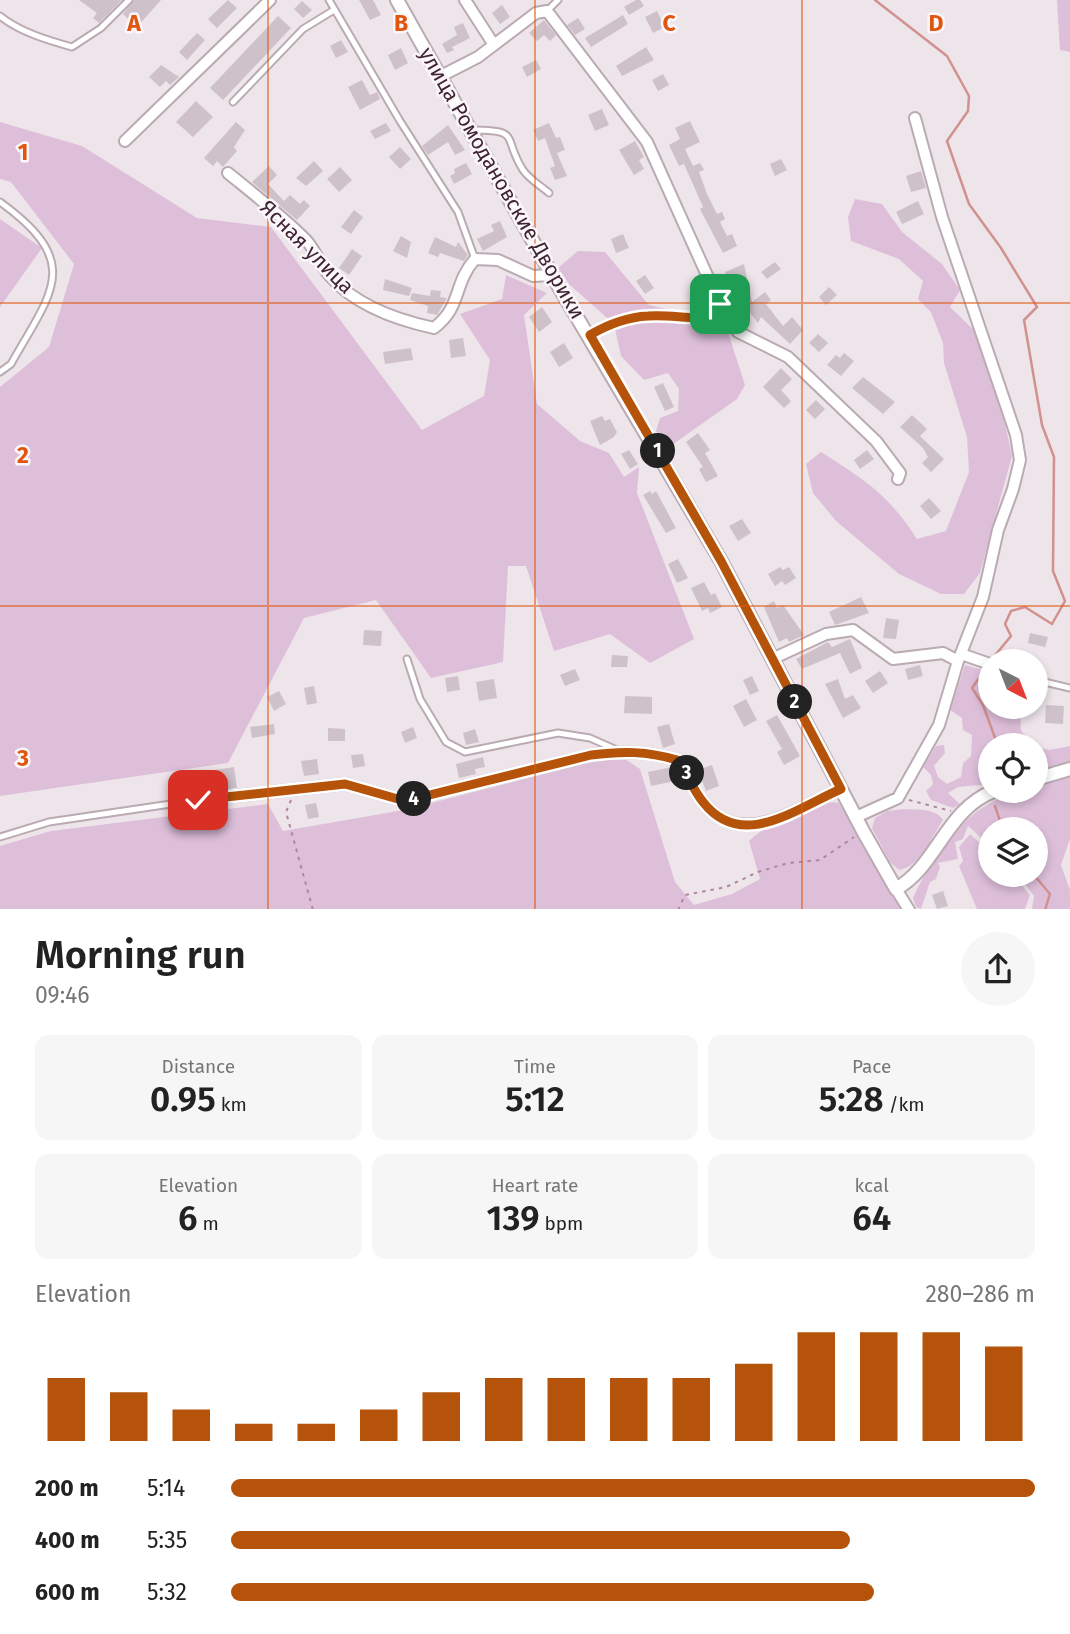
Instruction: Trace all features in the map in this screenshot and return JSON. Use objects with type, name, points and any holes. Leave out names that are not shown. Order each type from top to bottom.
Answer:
[{"type":"street","points":[[125,141],[270,0]]},
{"type":"street","name":"улица Ромодановские Дворики","points":[[397,0],[552,275],[702,527],[863,831],[897,889]]},
{"type":"street","points":[[465,0],[494,45]]},
{"type":"street","points":[[441,76],[478,57],[536,13],[547,11],[648,142],[726,314],[738,332],[788,357],[876,441],[900,473],[898,479]]},
{"type":"street","points":[[856,817],[898,798],[939,725],[983,597],[1020,460],[1016,435],[942,217],[915,118]]},
{"type":"street","name":"Ясная улица","points":[[228,173],[287,221],[313,248],[330,276],[379,312],[434,328],[449,316],[465,271],[475,259]]},
{"type":"street","points":[[475,259],[498,260],[533,276],[552,275]]},
{"type":"street","points":[[772,659],[826,634],[853,630],[893,659],[943,653],[978,662]]},
{"type":"street","points":[[198,800],[345,784],[405,801],[591,755],[620,751],[650,752],[677,760],[702,801],[721,819],[738,827],[754,827],[841,789]]},
{"type":"street","points":[[1048,775],[1070,769]]},
{"type":"street","points":[[909,909],[897,889],[916,873],[960,814],[978,798]]},
{"type":"lane","points":[[0,16],[10,24],[47,41],[72,47],[102,29],[130,0]]},
{"type":"lane","points":[[329,0],[458,212],[475,259]]},
{"type":"lane","points":[[547,11],[558,0]]},
{"type":"lane","points":[[233,102],[303,29],[334,10]]},
{"type":"lane","points":[[472,130],[501,130],[510,137],[524,171],[549,193]]},
{"type":"lane","points":[[0,202],[36,233],[53,260],[53,290],[11,364],[0,372]]},
{"type":"lane","points":[[590,335],[609,324],[648,316],[707,320],[726,314]]},
{"type":"lane","points":[[407,659],[421,699],[446,742],[465,752],[558,733],[590,738],[620,751]]},
{"type":"lane","points":[[1048,683],[1070,688]]},
{"type":"lane","points":[[0,837],[49,822],[198,800]]},
{"type":"path","points":[[295,791],[286,812],[313,909]]},
{"type":"path","points":[[898,798],[960,814]]},
{"type":"path","points":[[678,909],[685,895],[726,887],[758,872],[788,863],[820,860],[863,831]]},
{"type":"shaded area","points":[[1057,0],[1070,0],[1070,52],[1060,50]]},
{"type":"shaded area","points":[[0,122],[82,146],[197,218],[271,227],[422,430],[484,396],[490,360],[460,314],[502,299],[506,275],[547,293],[524,315],[537,404],[580,441],[609,453],[624,477],[639,467],[637,493],[694,639],[650,663],[610,634],[554,651],[526,566],[508,566],[503,662],[431,678],[376,600],[304,618],[228,763],[0,796],[0,387],[49,347],[74,264],[11,182],[0,179]]},
{"type":"shaded area","points":[[855,199],[882,204],[902,232],[942,264],[960,290],[950,307],[975,331],[1005,424],[1012,456],[980,573],[964,594],[941,594],[899,574],[836,521],[813,493],[806,464],[821,452],[875,489],[896,510],[917,539],[946,531],[969,472],[967,437],[944,363],[943,343],[931,312],[918,299],[923,281],[899,259],[851,241],[848,217]]},
{"type":"shaded area","points":[[0,219],[42,248],[0,307]]},
{"type":"shaded area","points":[[578,251],[605,252],[649,305],[725,323],[745,385],[737,399],[669,447],[656,431],[660,418],[678,411],[679,389],[668,373],[644,380],[621,356],[614,324],[570,285],[558,268]]},
{"type":"shaded area","points":[[965,665],[978,669],[978,719],[1020,719],[1023,733],[978,733],[978,785],[958,787],[948,793],[960,804],[953,808],[931,800],[926,791],[933,784],[931,775],[923,767],[936,746],[944,745],[945,753],[934,766],[938,777],[947,784],[961,777],[963,763],[971,756],[972,735],[963,730],[962,718],[950,710]]},
{"type":"shaded area","points":[[1070,746],[1070,761],[1048,767],[1049,750]]},
{"type":"shaded area","points":[[625,759],[640,769],[675,882],[694,905],[732,894],[760,879],[749,841],[791,814],[829,802],[839,803],[902,909],[0,909],[0,846],[51,831],[268,804],[283,831],[404,810],[594,761]]},
{"type":"shaded area","points":[[1070,776],[1070,839],[1061,865],[1070,890],[1070,909],[1032,909],[1034,896],[1027,887],[1048,887],[1048,817],[978,817],[978,835],[968,826],[963,839],[955,842],[958,859],[938,863],[940,867],[936,879],[930,882],[921,909],[916,907],[913,898],[922,879],[946,842],[961,826],[992,803],[1048,803],[1048,782]]},
{"type":"shaded area","points":[[887,811],[930,811],[943,820],[919,857],[906,868],[899,870],[890,862],[872,828],[875,818]]},
{"type":"shaded area","points":[[970,834],[978,841],[978,887],[1023,887],[1030,895],[1025,909],[977,909],[959,866],[963,861],[959,847]]},
{"type":"building","points":[[79,0],[122,0],[99,23],[93,18],[97,13]]},
{"type":"building","points":[[134,0],[161,0],[137,27],[123,14]]},
{"type":"building","points":[[228,0],[237,8],[217,28],[208,19]]},
{"type":"building","points":[[359,0],[373,0],[381,15],[370,20]]},
{"type":"building","points":[[640,0],[644,6],[629,15],[624,7]]},
{"type":"building","points":[[302,1],[312,10],[303,18],[294,9]]},
{"type":"building","points":[[502,5],[510,17],[500,24],[492,13]]},
{"type":"building","points":[[657,11],[665,27],[653,33],[645,17]]},
{"type":"building","points":[[623,15],[628,24],[591,47],[585,38]]},
{"type":"building","points":[[278,16],[291,28],[223,100],[210,88]]},
{"type":"building","points":[[578,18],[585,29],[575,35],[567,25]]},
{"type":"building","points":[[544,20],[556,35],[550,41],[544,35],[537,41],[529,33]]},
{"type":"building","points":[[463,23],[470,38],[452,47],[454,50],[447,53],[442,44],[457,35],[454,27]]},
{"type":"building","points":[[197,33],[205,40],[187,60],[179,52]]},
{"type":"building","points":[[341,40],[348,52],[336,58],[330,46]]},
{"type":"building","points":[[646,47],[654,60],[622,76],[616,66]]},
{"type":"building","points":[[401,48],[408,63],[395,70],[388,55]]},
{"type":"building","points":[[536,60],[541,69],[527,77],[522,67]]},
{"type":"building","points":[[161,65],[179,77],[170,85],[166,81],[160,87],[149,77]]},
{"type":"building","points":[[663,74],[669,85],[658,91],[652,80]]},
{"type":"building","points":[[362,80],[370,95],[377,92],[380,99],[360,110],[348,87]]},
{"type":"building","points":[[196,101],[213,117],[193,137],[176,122]]},
{"type":"building","points":[[602,109],[609,125],[595,131],[588,115]]},
{"type":"building","points":[[690,121],[700,142],[685,149],[693,166],[700,163],[704,170],[699,172],[707,194],[717,214],[722,212],[725,219],[720,222],[727,236],[732,234],[737,246],[723,253],[700,209],[703,207],[684,164],[679,166],[669,145],[680,139],[675,128]]},
{"type":"building","points":[[236,122],[245,130],[234,147],[237,151],[223,167],[217,161],[213,166],[204,158]]},
{"type":"building","points":[[386,123],[391,131],[375,139],[370,131]]},
{"type":"building","points":[[549,123],[556,138],[560,137],[565,150],[557,153],[567,176],[555,180],[550,168],[555,166],[545,138],[538,141],[533,130]]},
{"type":"building","points":[[448,125],[465,150],[455,155],[448,142],[428,155],[422,146]]},
{"type":"building","points":[[635,141],[644,157],[639,160],[644,169],[634,175],[619,150]]},
{"type":"building","points":[[400,147],[411,159],[400,169],[389,157]]},
{"type":"building","points":[[781,159],[787,170],[775,176],[770,164]]},
{"type":"building","points":[[314,161],[323,171],[306,186],[296,178]]},
{"type":"building","points":[[466,163],[472,174],[454,184],[450,176],[455,173],[454,169]]},
{"type":"building","points":[[269,166],[277,175],[268,184],[284,201],[290,195],[300,204],[304,200],[310,206],[297,220],[252,182]]},
{"type":"building","points":[[340,167],[352,180],[339,192],[327,179]]},
{"type":"building","points":[[921,171],[926,188],[911,192],[906,176]]},
{"type":"building","points":[[918,201],[924,214],[902,224],[896,212]]},
{"type":"building","points":[[354,210],[363,217],[351,234],[341,227]]},
{"type":"building","points":[[500,221],[507,237],[483,251],[477,239],[494,231],[491,225]]},
{"type":"building","points":[[623,234],[629,248],[616,253],[611,239]]},
{"type":"building","points":[[401,236],[411,242],[407,258],[393,251]]},
{"type":"building","points":[[435,237],[456,247],[458,242],[468,255],[464,261],[440,253],[438,257],[428,253]]},
{"type":"building","points":[[352,249],[362,256],[349,275],[339,268]]},
{"type":"building","points":[[775,262],[781,269],[767,279],[761,272]]},
{"type":"building","points":[[744,264],[752,302],[765,292],[771,300],[766,304],[783,326],[792,317],[803,330],[790,344],[761,317],[758,323],[742,302],[734,304],[731,296],[734,295],[725,272]]},
{"type":"building","points":[[645,275],[654,288],[645,294],[636,281]]},
{"type":"building","points":[[385,279],[412,288],[409,296],[383,290]]},
{"type":"building","points":[[829,287],[837,295],[826,305],[819,297]]},
{"type":"building","points":[[431,290],[441,291],[440,297],[447,298],[437,315],[427,313],[428,306],[410,300],[412,293],[430,296]]},
{"type":"building","points":[[542,307],[552,322],[539,332],[529,317]]},
{"type":"building","points":[[818,334],[828,343],[819,352],[809,343]]},
{"type":"building","points":[[463,338],[466,356],[451,358],[449,340]]},
{"type":"building","points":[[564,343],[573,358],[559,367],[550,352]]},
{"type":"building","points":[[411,348],[413,360],[385,364],[383,352]]},
{"type":"building","points":[[844,353],[854,361],[841,376],[827,365],[836,355],[840,358]]},
{"type":"building","points":[[781,368],[792,379],[781,390],[791,401],[784,408],[763,387]]},
{"type":"building","points":[[863,377],[895,402],[883,414],[852,388]]},
{"type":"building","points":[[663,383],[674,407],[665,411],[654,387]]},
{"type":"building","points":[[816,400],[825,409],[815,419],[806,410]]},
{"type":"building","points":[[912,415],[927,429],[920,436],[944,459],[931,472],[922,463],[928,457],[923,448],[900,427]]},
{"type":"building","points":[[602,416],[605,421],[610,419],[617,432],[614,437],[600,445],[590,421]]},
{"type":"building","points":[[698,433],[710,450],[705,453],[718,476],[706,482],[699,469],[703,467],[686,442]]},
{"type":"building","points":[[629,450],[638,464],[630,469],[621,454]]},
{"type":"building","points":[[867,450],[874,459],[860,469],[854,460]]},
{"type":"building","points":[[650,491],[652,494],[656,491],[676,528],[666,533],[643,495]]},
{"type":"building","points":[[929,498],[941,511],[931,519],[920,506]]},
{"type":"building","points":[[742,519],[751,533],[738,541],[729,526]]},
{"type":"building","points":[[678,559],[688,578],[677,583],[668,564]]},
{"type":"building","points":[[780,567],[783,570],[789,567],[796,578],[785,585],[782,581],[775,586],[768,574]]},
{"type":"building","points":[[704,582],[711,595],[715,593],[722,607],[710,613],[708,608],[702,611],[691,588]]},
{"type":"building","points":[[861,597],[869,613],[835,625],[829,612]]},
{"type":"building","points":[[774,601],[777,608],[783,605],[804,635],[789,642],[787,638],[779,642],[764,607]]},
{"type":"building","points":[[886,618],[899,620],[896,639],[883,638]]},
{"type":"building","points":[[364,630],[382,631],[381,646],[363,645]]},
{"type":"building","points":[[1030,633],[1048,637],[1045,647],[1028,643]]},
{"type":"building","points":[[850,639],[862,668],[850,674],[840,653],[802,669],[796,659],[828,642],[832,647]]},
{"type":"building","points":[[612,655],[628,656],[627,667],[611,667]]},
{"type":"building","points":[[920,665],[923,676],[908,680],[905,669]]},
{"type":"building","points":[[575,669],[580,680],[565,686],[560,675]]},
{"type":"building","points":[[880,671],[888,683],[873,693],[865,681]]},
{"type":"building","points":[[458,676],[460,690],[447,692],[445,678]]},
{"type":"building","points":[[752,676],[759,691],[750,695],[743,680]]},
{"type":"building","points":[[494,679],[497,698],[479,701],[476,682]]},
{"type":"building","points":[[838,679],[845,699],[853,695],[861,708],[843,718],[825,684]]},
{"type":"building","points":[[314,686],[317,703],[307,705],[304,688]]},
{"type":"building","points":[[279,691],[286,704],[274,711],[267,697]]},
{"type":"building","points":[[625,696],[652,697],[652,714],[624,713]]},
{"type":"building","points":[[746,699],[757,720],[744,727],[733,706]]},
{"type":"building","points":[[1048,705],[1064,706],[1063,724],[1045,723],[1045,719],[1048,719]]},
{"type":"building","points":[[777,715],[800,756],[784,765],[777,752],[782,749],[766,721]]},
{"type":"building","points":[[274,724],[275,734],[252,738],[250,727]]},
{"type":"building","points":[[669,724],[675,744],[663,748],[657,727]]},
{"type":"building","points":[[413,727],[417,738],[405,743],[401,732]]},
{"type":"building","points":[[328,728],[345,729],[345,741],[328,741]]},
{"type":"building","points":[[475,729],[479,742],[466,745],[463,733]]},
{"type":"building","points":[[363,754],[365,766],[353,768],[351,755]]},
{"type":"building","points":[[483,757],[485,767],[475,769],[476,774],[459,778],[456,764]]},
{"type":"building","points":[[317,759],[319,774],[304,776],[301,761]]},
{"type":"building","points":[[712,765],[719,786],[706,791],[698,770]]},
{"type":"building","points":[[234,767],[237,788],[217,790],[215,770]]},
{"type":"building","points":[[672,767],[675,781],[651,786],[648,772]]},
{"type":"building","points":[[316,803],[319,817],[308,819],[305,805]]},
{"type":"building","points":[[943,891],[948,906],[937,909],[932,895]]},
{"type":"waterway","points":[[875,0],[947,56],[969,96],[968,111],[947,141],[969,204],[1001,248],[1037,307],[1024,320],[1042,425],[1054,457],[1053,571],[1065,601],[1052,624],[1025,607],[1011,611],[1005,624],[1011,636],[1000,649]]},
{"type":"waterway","points":[[978,679],[972,688],[978,697]]},
{"type":"waterway","points":[[988,719],[993,733]]},
{"type":"waterway","points":[[995,806],[999,817]]},
{"type":"waterway","points":[[1044,887],[1050,894],[1045,909]]},
{"type":"route","points":[[198,800],[345,784],[405,801],[591,755],[620,751],[650,752],[677,760],[702,801],[721,819],[738,827],[754,827],[841,789],[721,561],[590,335],[609,324],[648,316],[707,320],[726,314],[720,304]]}]
